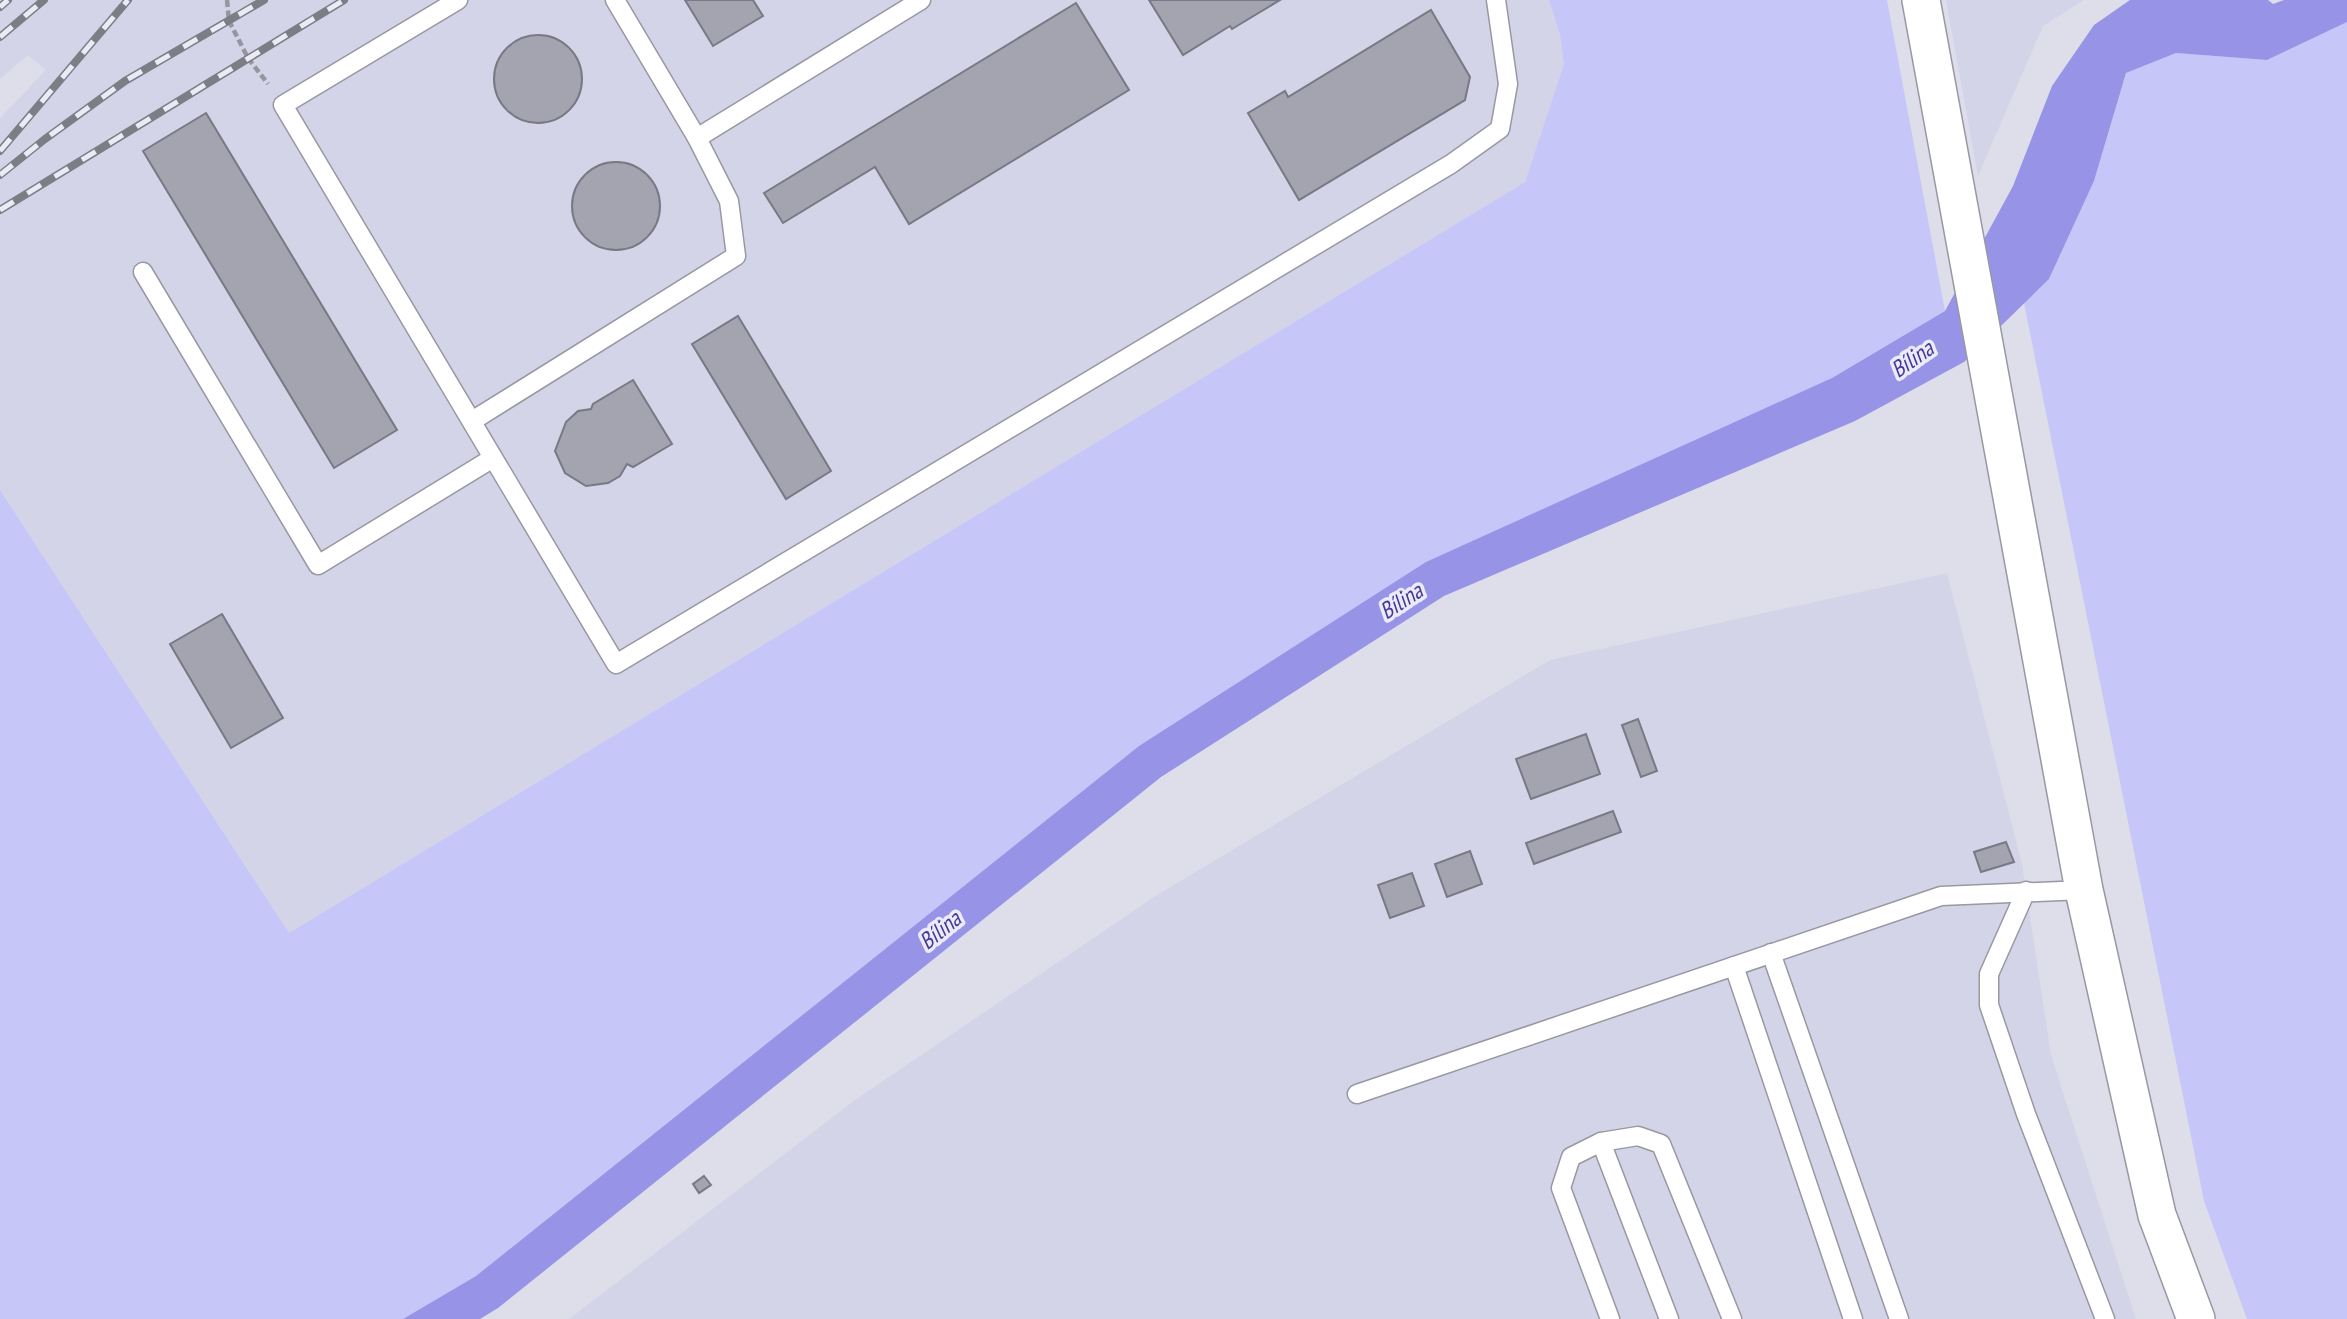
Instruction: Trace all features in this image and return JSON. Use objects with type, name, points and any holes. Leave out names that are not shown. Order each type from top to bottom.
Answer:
[{"type":"street","points":[[1921,0],[2084,890],[2157,1215],[2196,1319]]},
{"type":"lane","points":[[458,0],[283,105],[616,664],[1451,164],[1500,129],[1508,84],[1496,0]]},
{"type":"lane","points":[[472,421],[736,256],[729,201],[697,138],[615,0]]},
{"type":"lane","points":[[697,138],[921,0]]},
{"type":"lane","points":[[143,272],[318,565],[493,458]]},
{"type":"lane","points":[[1357,1094],[1941,896],[2084,890]]},
{"type":"lane","points":[[2026,891],[1989,974],[1989,1005],[2026,1114],[2105,1319]]},
{"type":"lane","points":[[1771,953],[1899,1319]]},
{"type":"lane","points":[[1734,967],[1853,1319]]},
{"type":"lane","points":[[1610,1319],[1561,1188],[1572,1157],[1601,1142],[1638,1136],[1661,1144],[1732,1319]]},
{"type":"lane","points":[[1601,1142],[1669,1319]]},
{"type":"path","points":[[227,0],[229,21],[248,58],[283,105]]},
{"type":"shaded area","points":[[0,0],[1549,0],[1560,35],[1564,64],[1525,182],[289,933],[0,490],[0,118],[46,70],[28,55],[0,79]]},
{"type":"shaded area","points":[[1549,0],[1887,0],[1945,311],[1832,378],[1139,746],[476,1276],[403,1319],[0,1319],[0,490],[289,933],[1525,182],[1564,64],[1560,35]]},
{"type":"shaded area","points":[[1946,0],[2084,0],[2043,26],[1978,176]]},
{"type":"shaded area","points":[[2347,22],[2347,1319],[2247,1319],[2204,1201],[2024,303],[2049,279],[2094,181],[2126,73],[2176,53],[2267,60]]},
{"type":"shaded area","points":[[1947,573],[2022,864],[2051,1055],[2136,1319],[569,1319],[855,1100],[1157,895],[1550,660]]},
{"type":"water","name":"Bílina","points":[[2130,0],[2268,0],[2273,4],[2284,0],[2347,0],[2347,22],[2267,60],[2176,53],[2126,73],[2094,181],[2049,279],[1964,362],[1855,421],[1444,596],[1161,777],[498,1308],[480,1319],[403,1319],[476,1276],[1139,746],[1426,562],[1832,378],[1945,311],[2013,186],[2052,86],[2094,25]]},
{"type":"building","points":[[685,0],[753,0],[763,16],[713,46]]},
{"type":"building","points":[[1149,0],[1280,0],[1183,55]]},
{"type":"building","points":[[1076,3],[1129,90],[909,224],[875,167],[783,223],[764,193]]},
{"type":"building","points":[[1431,10],[1470,77],[1465,100],[1299,200],[1248,113],[1285,91],[1288,97]]},
{"type":"building","points":[[538,35],[563,42],[575,54],[582,79],[575,104],[563,116],[538,123],[513,116],[501,104],[494,79],[501,54],[513,42]]},
{"type":"building","points":[[206,113],[397,430],[334,468],[143,151]]},
{"type":"building","points":[[616,162],[641,169],[653,181],[660,206],[653,231],[641,243],[616,250],[591,243],[579,231],[572,206],[579,181],[591,169]]},
{"type":"building","points":[[738,316],[831,471],[786,499],[692,344]]},
{"type":"building","points":[[633,380],[672,444],[633,467],[627,464],[620,476],[608,483],[586,486],[565,473],[555,451],[566,422],[578,411],[591,409],[593,404]]},
{"type":"building","points":[[222,614],[283,718],[231,748],[170,644]]},
{"type":"building","points":[[1638,719],[1657,771],[1641,777],[1622,725]]},
{"type":"building","points":[[1586,734],[1600,774],[1531,799],[1516,759]]},
{"type":"building","points":[[1613,811],[1621,832],[1534,864],[1526,843]]},
{"type":"building","points":[[2006,842],[2014,862],[1981,872],[1974,852]]},
{"type":"building","points":[[1470,851],[1482,884],[1447,897],[1435,864]]},
{"type":"building","points":[[1412,873],[1424,906],[1390,918],[1378,885]]},
{"type":"building","points":[[704,1176],[711,1185],[699,1193],[693,1184]]},
{"type":"railway","points":[[0,7],[8,0]]},
{"type":"railway","points":[[0,37],[44,0]]},
{"type":"railway","points":[[0,151],[128,0]]},
{"type":"railway","points":[[0,175],[125,81],[264,0]]},
{"type":"railway","points":[[0,210],[344,0]]}]
